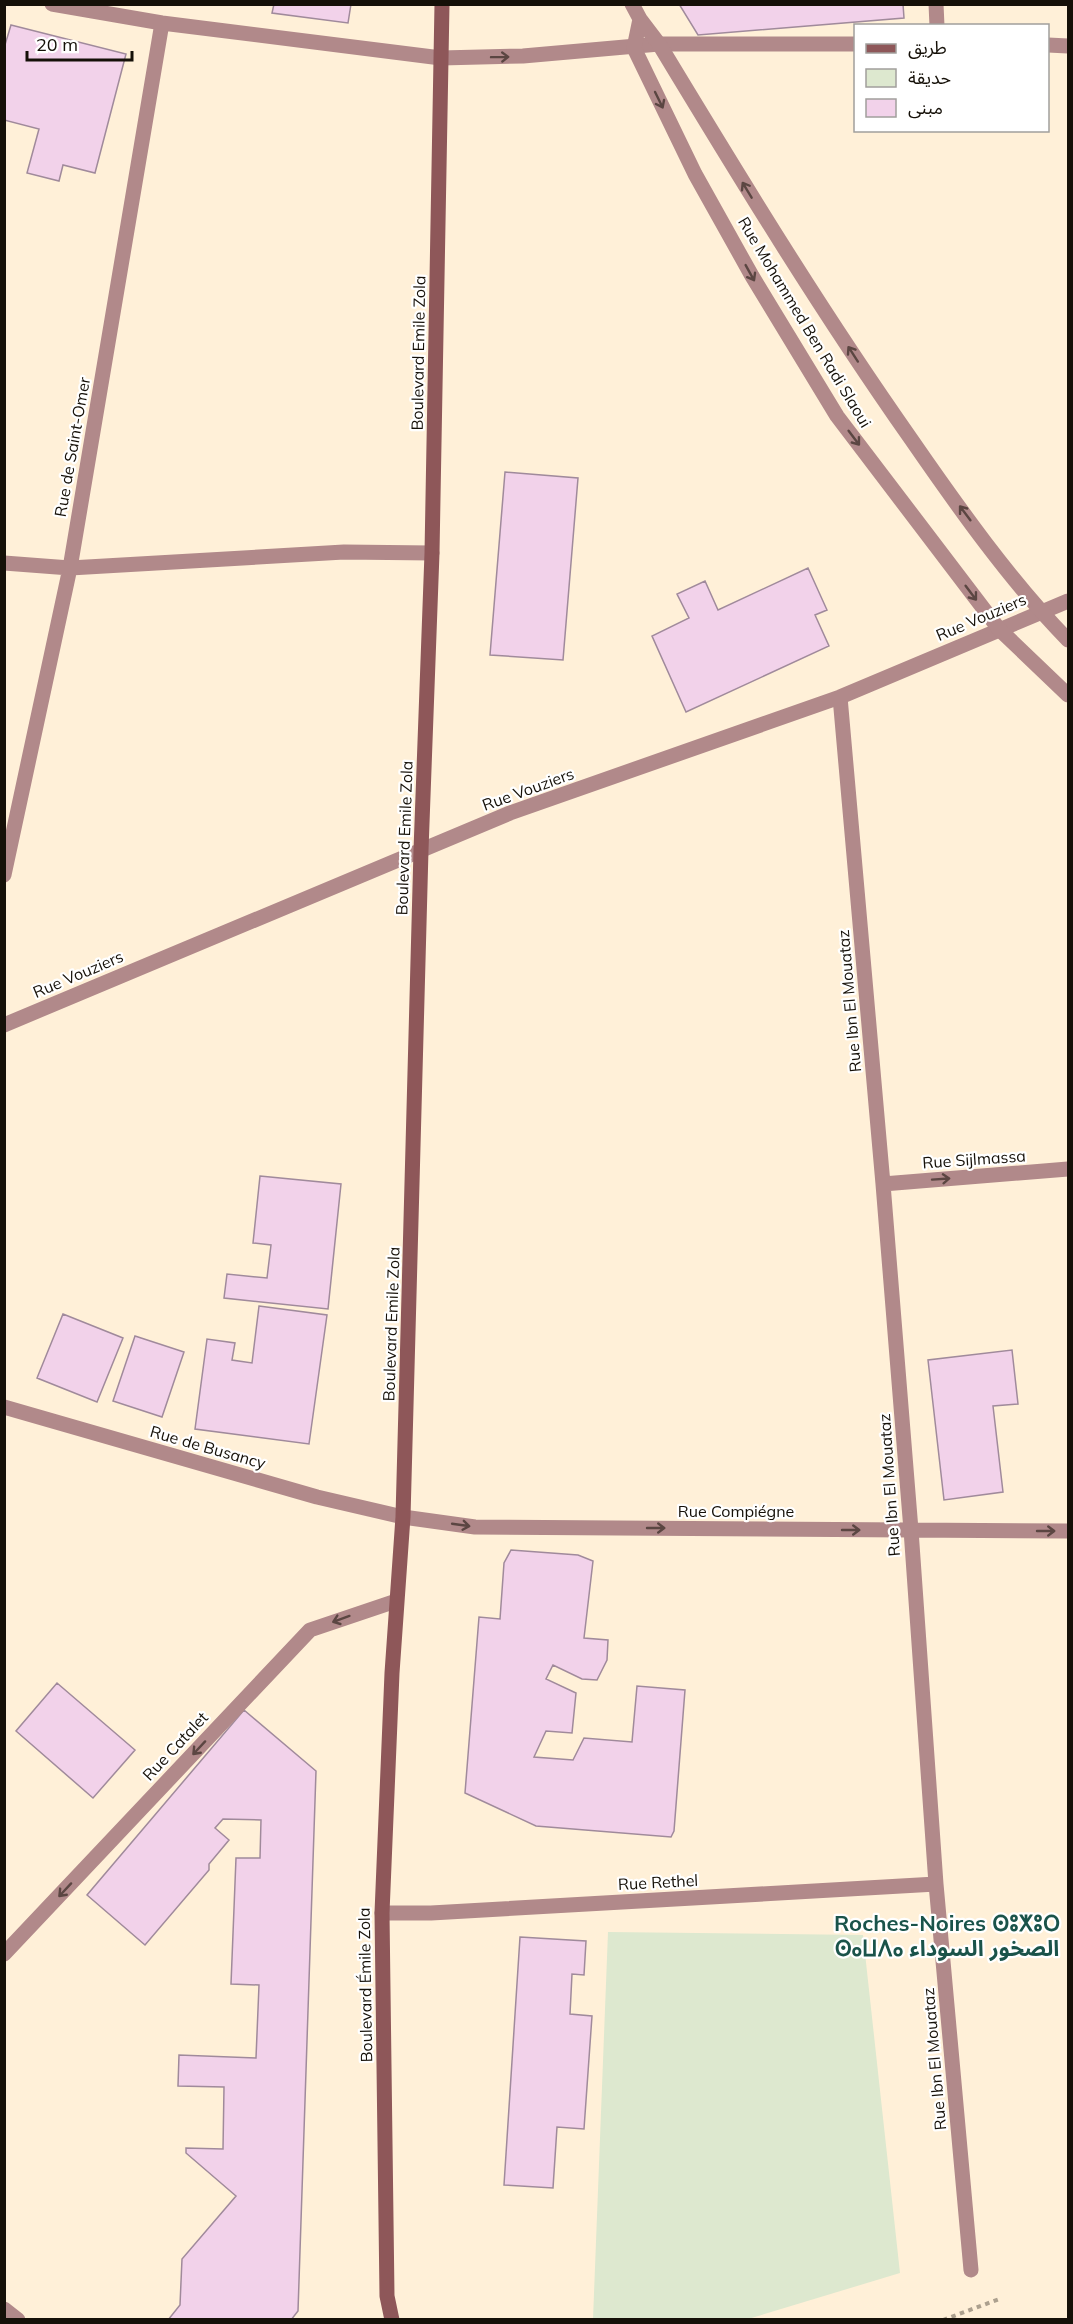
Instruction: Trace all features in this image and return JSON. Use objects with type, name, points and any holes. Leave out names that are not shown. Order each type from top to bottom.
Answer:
[{"type":"main road","name":"Boulevard Emile Zola","points":[[392,1673],[403,1517],[421,850],[432,554],[442,4]]},
{"type":"main road","name":"Boulevard Émile Zola","points":[[392,1673],[382,1913],[387,2296],[392,2319]]},
{"type":"main road","name":"Boulevard Émile Zola","points":[[381,2319],[387,2296]]},
{"type":"street","points":[[52,4],[162,23],[441,58],[523,56],[659,44],[854,44]]},
{"type":"street","name":"Rue Mohammed Ben Radi Slaoui","points":[[632,4],[659,44],[771,230],[883,399],[943,485],[1040,612],[1068,640]]},
{"type":"street","points":[[936,4],[937,24]]},
{"type":"street","points":[[634,48],[640,19]]},
{"type":"street","name":"Rue de Saint-Omer","points":[[4,875],[70,568],[162,23]]},
{"type":"street","points":[[1049,45],[1068,46]]},
{"type":"street","name":"Rue Mohammed Ben Radi Slaoui","points":[[634,48],[695,174],[752,276],[837,416],[999,629],[1068,695]]},
{"type":"street","points":[[4,563],[70,568],[344,552],[432,554]]},
{"type":"street","name":"Rue Vouziers","points":[[4,1024],[510,813],[840,697],[1068,601]]},
{"type":"street","name":"Rue Ibn El Mouataz","points":[[840,697],[911,1530],[936,1884],[971,2270]]},
{"type":"street","name":"Rue Sijlmassa","points":[[883,1184],[1068,1169]]},
{"type":"street","name":"Rue de Busancy","points":[[4,1407],[317,1497],[403,1517]]},
{"type":"street","name":"Rue Compiégne","points":[[403,1517],[475,1527],[1068,1531]]},
{"type":"street","name":"Rue Catalet","points":[[4,1954],[310,1630],[396,1601]]},
{"type":"street","name":"Rue Rethel","points":[[382,1913],[431,1913],[936,1884]]},
{"type":"street","points":[[4,2309],[18,2319]]},
{"type":"path","points":[[943,2319],[1002,2298]]},
{"type":"green space","points":[[608,1932],[863,1935],[900,2273],[748,2319],[593,2319]]},
{"type":"building","points":[[274,4],[351,4],[348,23],[272,13]]},
{"type":"building","points":[[679,4],[903,4],[904,18],[698,35]]},
{"type":"building","points":[[11,25],[126,54],[95,173],[63,165],[59,181],[27,173],[39,129],[4,120],[4,48]]},
{"type":"building","points":[[505,472],[578,478],[563,660],[490,655]]},
{"type":"building","points":[[808,568],[827,610],[815,615],[829,646],[686,712],[652,636],[689,618],[677,594],[705,581],[718,610]]},
{"type":"building","points":[[260,1176],[341,1184],[328,1309],[224,1298],[227,1274],[267,1278],[271,1245],[253,1243]]},
{"type":"building","points":[[259,1306],[327,1315],[309,1444],[195,1429],[207,1339],[235,1343],[232,1360],[252,1363]]},
{"type":"building","points":[[63,1314],[123,1338],[97,1402],[37,1378]]},
{"type":"building","points":[[135,1336],[184,1352],[162,1417],[113,1401]]},
{"type":"building","points":[[1012,1350],[1018,1404],[993,1406],[1003,1492],[944,1500],[928,1360]]},
{"type":"building","points":[[511,1550],[578,1555],[593,1561],[584,1638],[608,1640],[607,1660],[597,1680],[582,1679],[553,1665],[546,1679],[576,1693],[572,1733],[546,1731],[534,1757],[573,1760],[584,1738],[632,1742],[637,1686],[685,1690],[674,1831],[671,1837],[536,1826],[465,1793],[479,1617],[500,1619],[504,1563]]},
{"type":"building","points":[[57,1683],[135,1750],[93,1798],[16,1731]]},
{"type":"building","points":[[244,1710],[316,1771],[298,2311],[291,2320],[168,2320],[180,2305],[182,2259],[236,2196],[186,2153],[186,2148],[223,2149],[224,2087],[178,2086],[179,2055],[256,2058],[259,1985],[231,1984],[236,1858],[260,1858],[261,1820],[223,1819],[215,1828],[229,1840],[209,1864],[209,1870],[145,1945],[87,1895]]},
{"type":"building","points":[[520,1937],[586,1941],[584,1975],[572,1974],[570,2014],[592,2016],[584,2129],[557,2127],[553,2188],[504,2185]]},
{"type":"district","name":"Roches-Noires ⵙⵓⵅⵓⵔ ⵙⴰⵡⴷⴰ الصخور السوداء","points":[[947,1936]]}]
